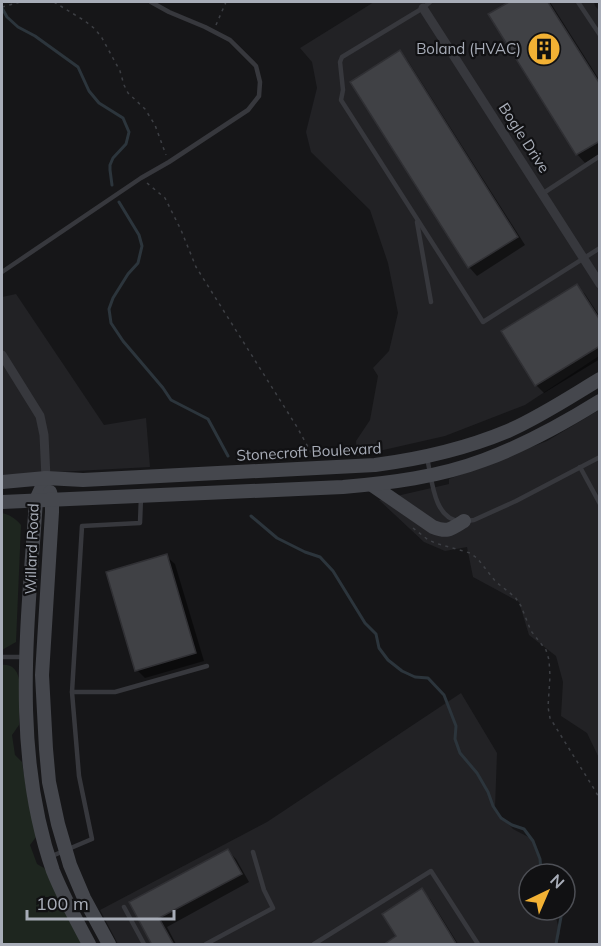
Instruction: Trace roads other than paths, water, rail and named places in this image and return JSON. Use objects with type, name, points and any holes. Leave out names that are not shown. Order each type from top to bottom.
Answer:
[{"type":"main road","name":"Stonecroft Boulevard","points":[[2,482],[46,478],[83,480],[375,465],[427,457],[508,431],[558,405],[600,379]]},
{"type":"main road","points":[[2,502],[372,485],[431,475],[483,461],[522,445],[600,401]]},
{"type":"main road","name":"Willard Road","points":[[46,478],[52,500],[43,687],[49,782],[70,866],[109,945]]},
{"type":"main road","name":"Willard Road","points":[[46,478],[36,500],[25,675],[28,750],[41,829],[54,872],[89,945]]},
{"type":"main road","points":[[372,485],[442,531],[451,529],[464,521]]},
{"type":"street","name":"Bogle Drive","points":[[424,4],[600,284]]},
{"type":"street","points":[[2,355],[40,416],[44,435],[46,478]]},
{"type":"lane","points":[[2,272],[141,178],[248,110],[259,96],[260,82],[256,66],[230,40],[151,2]]},
{"type":"lane","points":[[578,2],[600,35]]},
{"type":"lane","points":[[424,4],[342,57],[340,62],[343,90],[341,100],[483,322],[600,248]]},
{"type":"lane","points":[[542,194],[600,156]]},
{"type":"lane","points":[[417,219],[430,302]]},
{"type":"lane","points":[[427,457],[434,496],[444,514],[454,520],[464,521],[474,520],[600,457]]},
{"type":"lane","points":[[580,467],[600,504]]},
{"type":"lane","points":[[50,857],[92,839],[78,776],[72,692],[82,526],[140,523],[141,495]]},
{"type":"lane","points":[[2,657],[26,657]]},
{"type":"lane","points":[[72,692],[115,692],[207,666]]},
{"type":"lane","points":[[206,945],[273,908],[264,890],[253,852]]},
{"type":"lane","points":[[314,945],[431,871],[478,945]]},
{"type":"lane","points":[[124,907],[144,945]]},
{"type":"waterway","points":[[2,8],[7,17],[18,27],[35,36],[78,67],[89,91],[99,103],[123,118],[129,132],[126,144],[113,158],[110,165],[112,185]]},
{"type":"waterway","points":[[119,202],[139,235],[142,246],[138,263],[113,298],[109,309],[111,323],[171,400],[208,419],[228,456]]},
{"type":"waterway","points":[[251,516],[277,538],[320,557],[333,571],[365,623],[376,634],[379,648],[388,660],[402,671],[415,677],[428,678],[444,695],[456,726],[455,739],[460,753],[477,773],[501,818],[524,829],[533,841],[540,862]]},
{"type":"waterway","points":[[556,944],[560,922]]},
{"type":"place","name":"Boland (HVAC)","points":[[544,49]]}]
